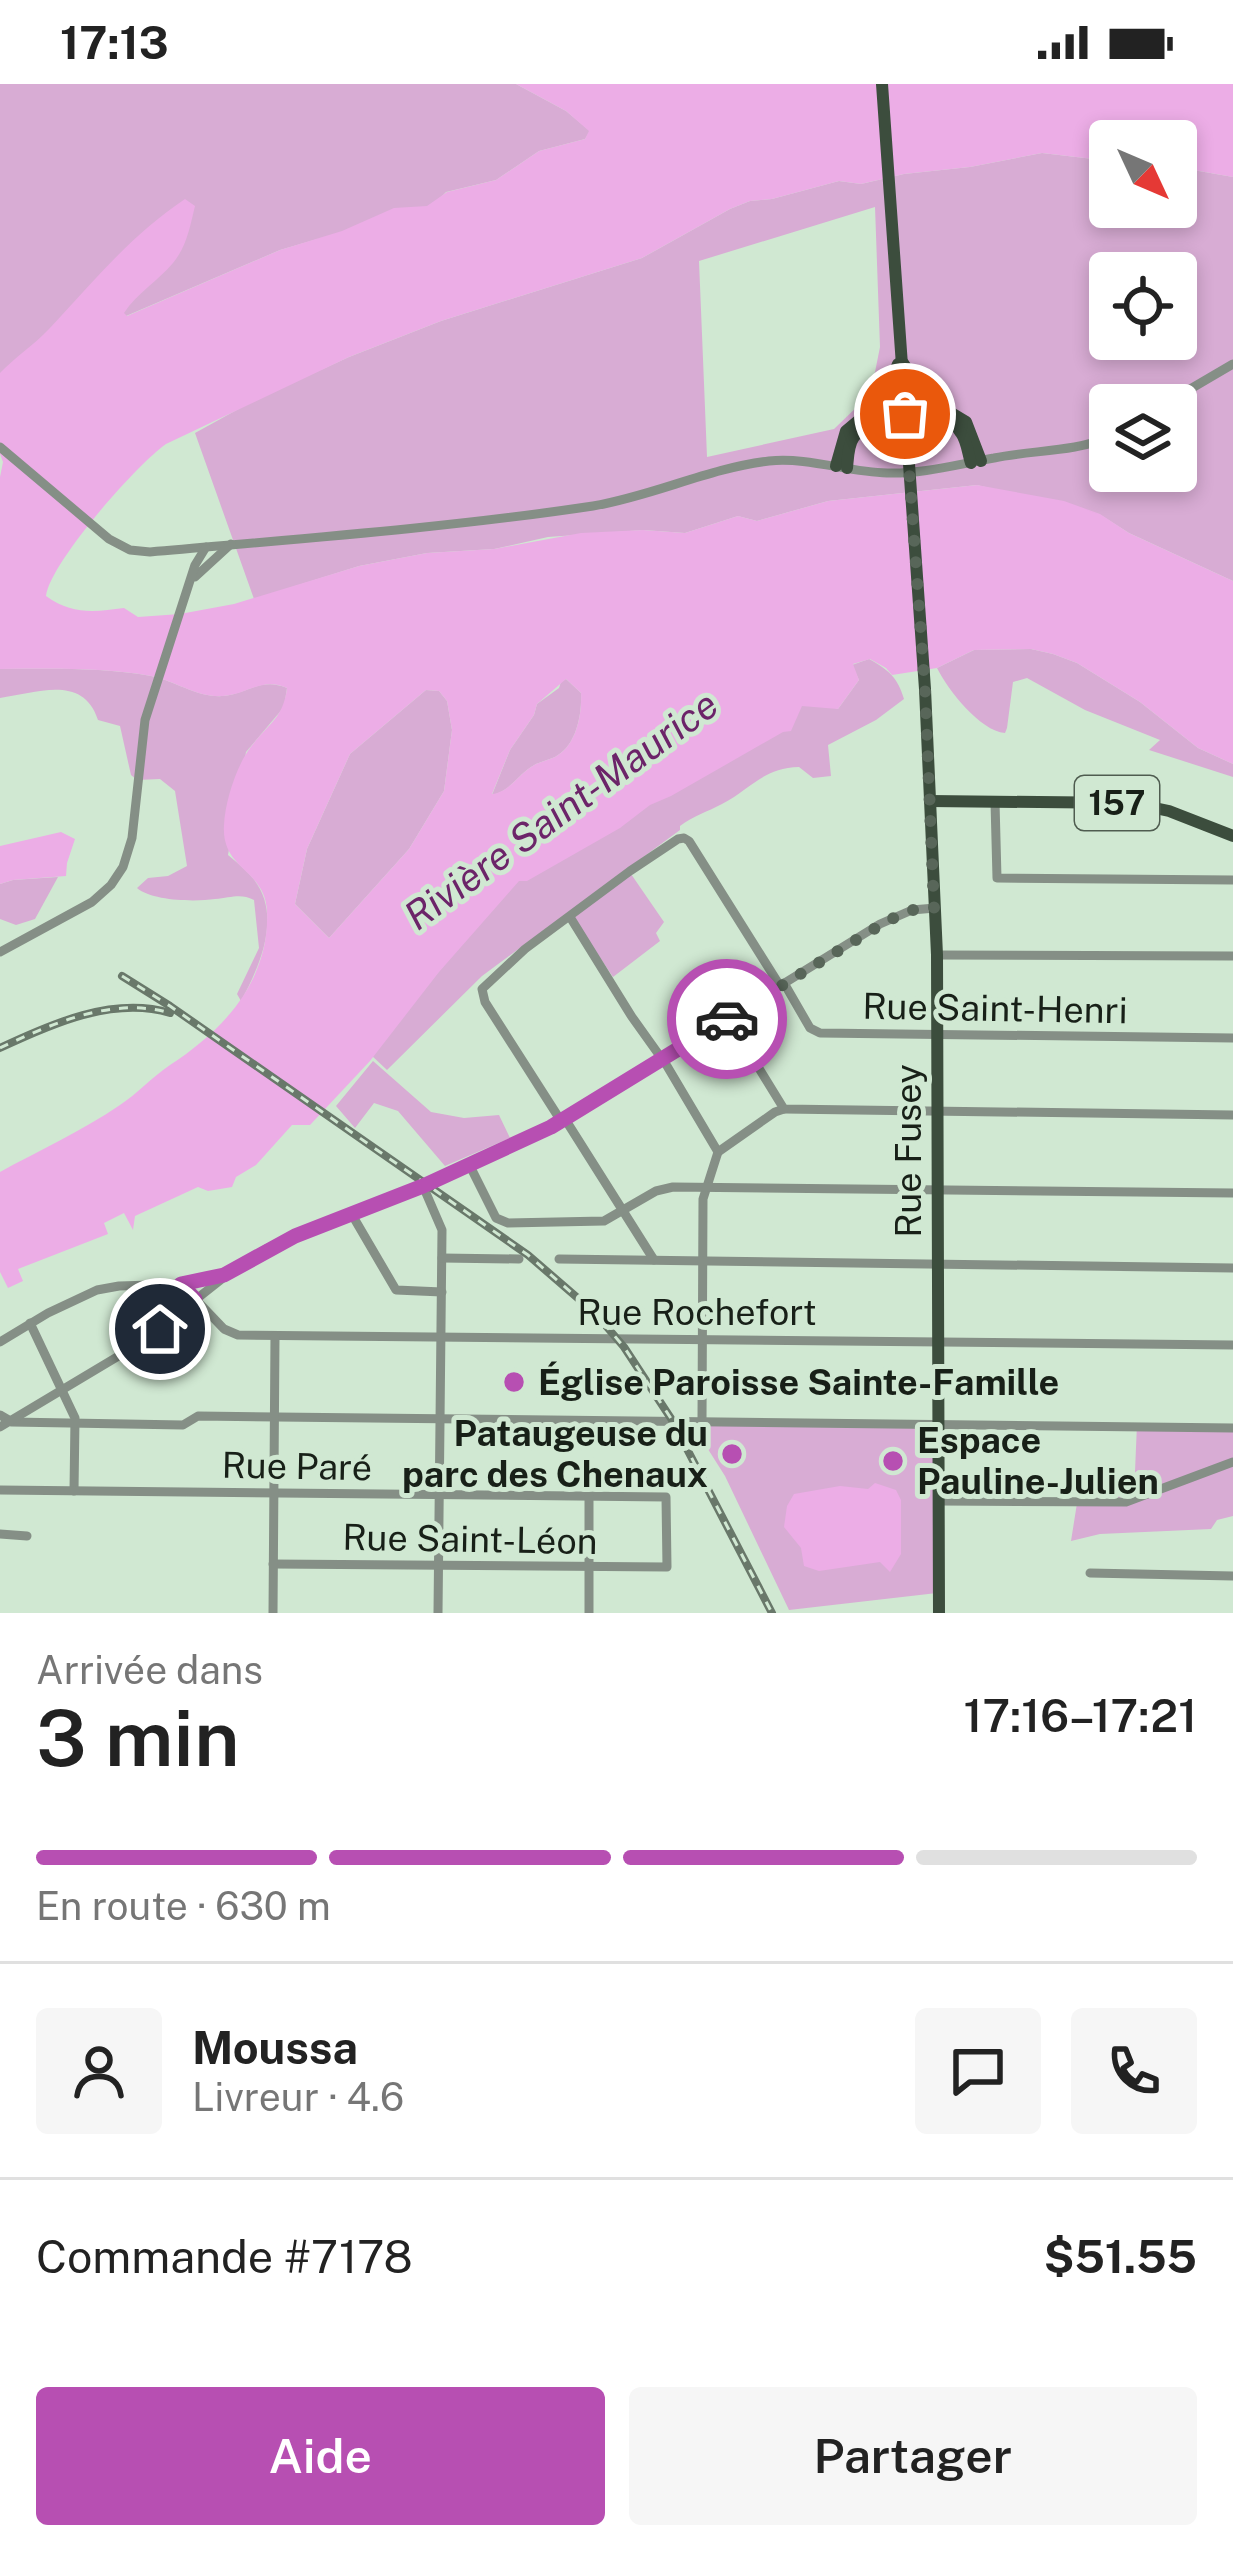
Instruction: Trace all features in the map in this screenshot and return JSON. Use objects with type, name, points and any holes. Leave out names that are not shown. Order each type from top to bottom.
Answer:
[{"type":"main road","name":"Rue Fusey","points":[[882,84],[925,689],[937,955],[939,1613]]},
{"type":"main road","points":[[900,357],[926,398],[966,422],[976,462]]},
{"type":"main road","points":[[841,467],[846,430],[883,400],[900,357]]},
{"type":"main road","points":[[909,455],[920,430],[943,420],[961,432],[976,462]]},
{"type":"main road","points":[[841,467],[852,440],[868,426],[892,431],[909,455]]},
{"type":"main road","name":"157","points":[[930,801],[1143,804],[1233,836]]},
{"type":"street","points":[[1197,385],[1233,364]]},
{"type":"street","points":[[0,447],[97,529],[138,551],[593,506],[761,462],[791,460],[881,473],[910,472],[1089,445]]},
{"type":"street","points":[[190,583],[232,544]]},
{"type":"street","points":[[0,952],[82,908],[118,876],[130,846],[143,728],[199,555],[206,547]]},
{"type":"street","points":[[995,802],[997,878],[1233,880]]},
{"type":"street","points":[[654,1260],[482,993],[485,984],[639,865],[684,838],[782,985]]},
{"type":"street","points":[[3,1421],[147,1339],[268,1248],[470,1166],[563,1120],[894,917],[934,908]]},
{"type":"street","points":[[570,916],[718,1152]]},
{"type":"street","points":[[937,955],[1233,956]]},
{"type":"street","name":"Rue Saint-Henri","points":[[782,985],[815,1032],[1233,1038]]},
{"type":"street","points":[[728,1018],[784,1109]]},
{"type":"street","points":[[702,1420],[703,1199],[718,1152],[775,1112],[1233,1115]]},
{"type":"street","points":[[470,1166],[502,1222],[598,1221],[664,1188],[1233,1193]]},
{"type":"street","points":[[423,1186],[442,1224],[438,1613]]},
{"type":"street","points":[[350,1213],[396,1290],[442,1292]]},
{"type":"street","points":[[442,1258],[519,1259]]},
{"type":"street","points":[[559,1259],[1233,1268]]},
{"type":"street","points":[[0,1342],[97,1290],[181,1284],[232,1271]]},
{"type":"street","name":"Rue Rochefort","points":[[181,1284],[232,1334],[1233,1345]]},
{"type":"street","points":[[31,1323],[64,1388],[76,1424],[74,1491]]},
{"type":"street","points":[[273,1613],[275,1336]]},
{"type":"street","points":[[3,1421],[184,1425],[198,1416],[274,1416],[1233,1428]]},
{"type":"street","points":[[940,1501],[1126,1502],[1233,1462]]},
{"type":"street","name":"Rue Paré","points":[[0,1490],[666,1497],[667,1568]]},
{"type":"street","points":[[589,1496],[589,1613]]},
{"type":"street","points":[[0,1534],[27,1536]]},
{"type":"street","name":"Rue Saint-Léon","points":[[273,1564],[667,1568]]},
{"type":"street","points":[[1090,1573],[1233,1576]]},
{"type":"shaded area","points":[[0,84],[516,84],[566,111],[590,131],[585,139],[539,151],[496,180],[446,192],[415,224],[280,250],[126,316],[0,384]]},
{"type":"shaded area","points":[[1042,153],[1089,159],[1089,228],[1197,228],[1197,171],[1233,177],[1233,581],[1099,514],[977,485],[828,501],[757,521],[738,516],[685,533],[643,530],[548,537],[494,549],[427,553],[359,566],[254,599],[195,433],[349,357],[441,321],[642,258],[750,201],[839,181],[861,184]],"holes":[[[875,207],[880,347],[865,399],[834,429],[707,457],[699,261]]]},
{"type":"shaded area","points":[[1031,649],[1077,663],[1140,702],[1198,748],[1233,764],[1233,777],[1149,750],[1160,740],[1085,710],[1027,678],[1013,682],[1007,728],[1005,733],[995,731],[966,708],[937,668],[974,650]]},
{"type":"shaded area","points":[[869,659],[892,675],[904,699],[828,745],[831,776],[813,778],[799,767],[776,771],[690,819],[482,976],[387,1070],[370,1054],[516,879],[804,697],[838,709],[859,680],[852,665]]},
{"type":"shaded area","points":[[0,669],[132,673],[214,696],[262,685],[287,688],[284,707],[246,752],[228,855],[248,872],[266,905],[262,954],[241,1001],[237,994],[259,948],[254,900],[240,896],[174,900],[137,888],[148,878],[168,876],[187,866],[175,791],[160,779],[137,780],[131,775],[120,726],[98,720],[82,696],[57,690],[0,698]]},
{"type":"shaded area","points":[[566,679],[581,693],[570,743],[492,795],[510,750],[537,704]]},
{"type":"shaded area","points":[[426,690],[439,691],[447,701],[452,730],[444,791],[409,849],[329,938],[295,904],[307,849],[350,754]]},
{"type":"shaded area","points":[[631,874],[664,922],[656,933],[660,941],[613,977],[571,914]]},
{"type":"shaded area","points":[[58,877],[35,919],[16,925],[0,919],[0,884]]},
{"type":"shaded area","points":[[373,1061],[431,1112],[464,1118],[499,1115],[510,1138],[445,1166],[398,1111],[374,1103],[355,1128],[336,1106]]},
{"type":"shaded area","points":[[706,1423],[933,1425],[937,1593],[789,1610],[706,1446]]},
{"type":"shaded area","points":[[1137,1424],[1233,1425],[1233,1516],[1217,1520],[1211,1529],[1100,1534],[1071,1541],[1078,1497],[1134,1495]]},
{"type":"water","name":"Rivière Saint-Maurice","points":[[516,84],[1233,84],[1233,177],[1197,171],[1197,120],[1089,120],[1089,159],[1042,153],[861,184],[839,181],[750,201],[642,258],[441,321],[349,357],[166,444],[96,516],[62,561],[46,596],[84,611],[124,608],[138,617],[180,614],[234,604],[359,566],[427,553],[494,549],[581,533],[685,533],[738,516],[757,521],[828,501],[977,485],[1064,501],[1100,514],[1129,533],[1233,581],[1233,764],[1198,748],[1140,702],[1077,663],[1053,654],[1031,649],[974,650],[937,668],[892,675],[870,659],[853,664],[859,680],[838,709],[802,706],[791,731],[650,805],[620,828],[527,881],[519,881],[370,1061],[310,1125],[292,1125],[256,1165],[236,1177],[232,1187],[208,1191],[198,1187],[135,1216],[133,1230],[124,1213],[104,1223],[108,1234],[18,1269],[23,1281],[8,1288],[0,1272],[0,1172],[127,1100],[208,1036],[252,981],[266,936],[267,911],[259,886],[229,852],[225,816],[240,765],[278,715],[287,688],[270,684],[213,696],[132,673],[0,669],[0,373],[129,244],[185,199],[195,206],[182,250],[129,306],[127,316],[280,250],[342,231],[394,208],[427,206],[447,192],[496,180],[539,151],[585,139],[589,131],[566,111]],"holes":[[[566,679],[581,693],[574,735],[564,750],[492,794],[537,704]],[[426,690],[439,691],[447,701],[452,730],[444,791],[409,849],[329,938],[295,904],[307,849],[350,754]]]},
{"type":"water","points":[[61,832],[75,839],[66,876],[0,884],[0,846]]},
{"type":"water","points":[[875,1483],[896,1490],[901,1500],[901,1554],[890,1572],[880,1562],[819,1571],[804,1566],[801,1548],[784,1527],[794,1494],[840,1486],[868,1489]]},
{"type":"railway","points":[[122,976],[528,1255],[595,1313],[624,1347],[672,1420],[772,1613]]},
{"type":"railway","points":[[0,1048],[61,1022],[105,1010],[170,1013]]},
{"type":"way so far","points":[[727,1019],[887,921],[912,910],[934,908],[925,689],[905,414]]},
{"type":"place","name":"Église Paroisse Sainte-Famille","points":[[514,1382]]},
{"type":"place","name":"Pataugeuse du parc des Chenaux","points":[[732,1454]]},
{"type":"place","name":"Espace Pauline-Julien","points":[[893,1461]]},
{"type":"route","points":[[160,1329],[195,1299],[181,1284],[224,1275],[268,1248],[470,1166],[551,1127],[727,1019]]}]
